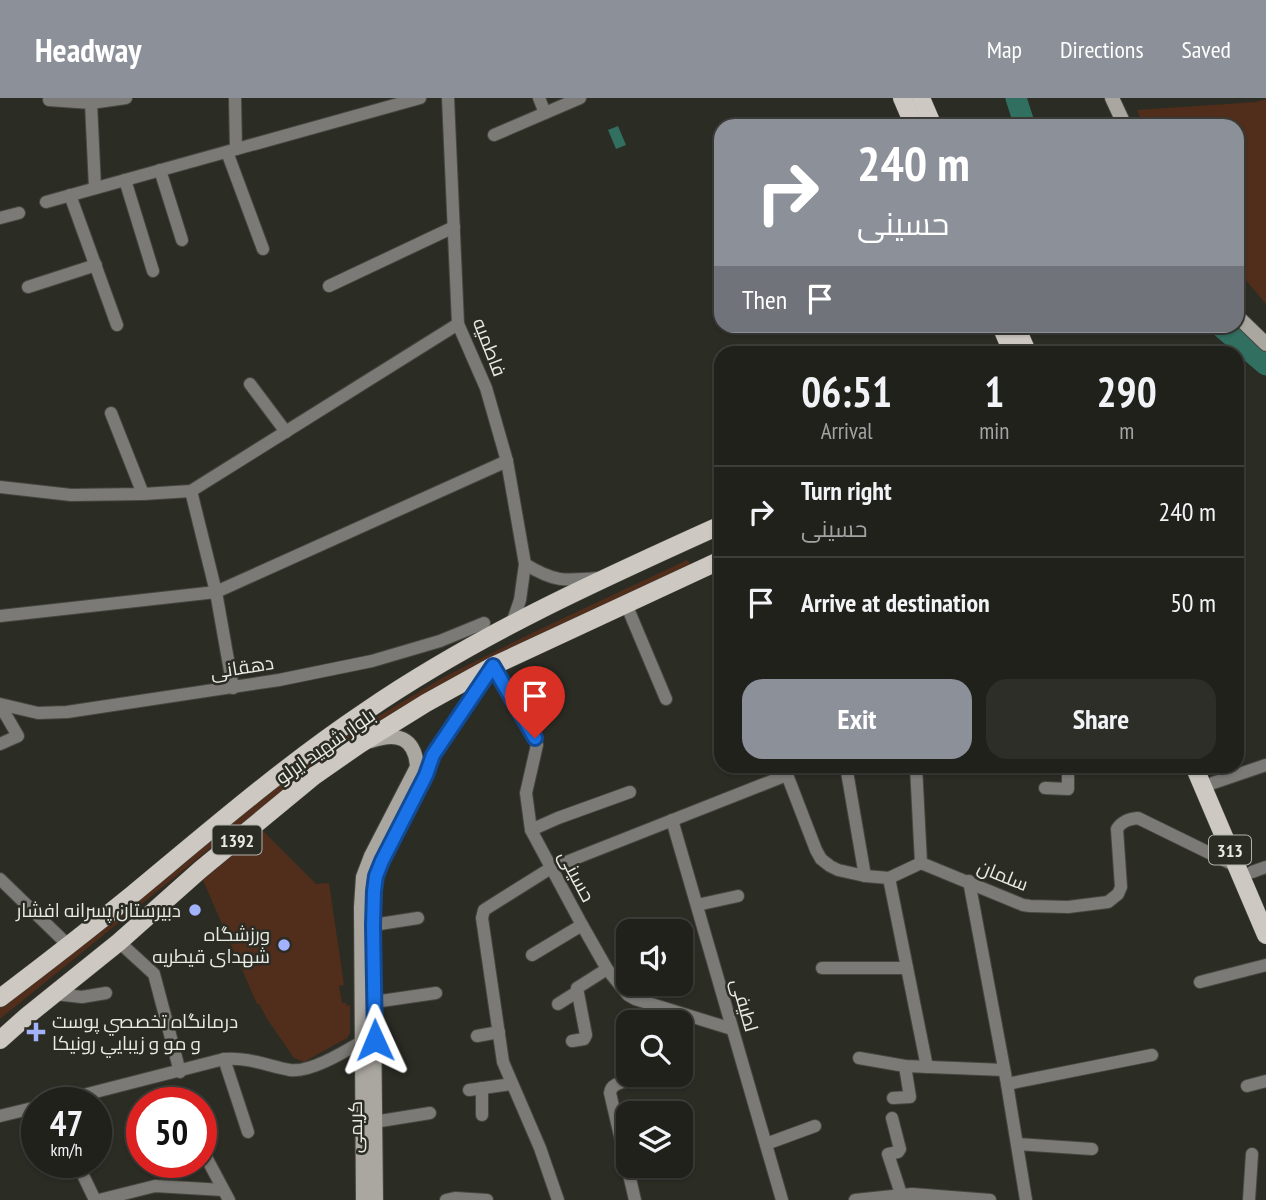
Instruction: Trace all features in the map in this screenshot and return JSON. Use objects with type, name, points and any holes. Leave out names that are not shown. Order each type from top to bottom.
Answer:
[{"type":"main road","points":[[902,98],[911,119]]},
{"type":"main road","points":[[921,98],[930,119]]},
{"type":"main road","points":[[1103,98],[1112,119]]},
{"type":"main road","points":[[1112,98],[1122,119]]},
{"type":"main road","points":[[1244,312],[1266,332]]},
{"type":"main road","points":[[1244,323],[1266,344]]},
{"type":"main road","name":"بلوار شهید ایرلو","points":[[3,993],[134,893],[209,829],[301,757],[377,704],[474,643],[512,623],[714,528]]},
{"type":"main road","points":[[673,547],[692,544],[698,547],[699,559],[688,575]]},
{"type":"main road","name":"بلوار شهید ایرلو","points":[[0,1040],[314,776],[360,744],[493,666],[714,563]]},
{"type":"main road","name":"کریمی","points":[[376,1200],[373,925],[375,883],[382,861],[426,775],[433,755],[493,666]]},
{"type":"main road","name":"کریمی","points":[[360,744],[388,736],[397,737],[412,747],[417,767],[363,877],[363,1200]]},
{"type":"main road","name":"313","points":[[1198,773],[1252,869],[1266,935]]},
{"type":"main road","name":"313","points":[[1210,775],[1266,904]]},
{"type":"main road","points":[[0,1031],[8,1024],[27,1016]]},
{"type":"street","points":[[48,100],[91,103],[126,98]]},
{"type":"street","points":[[235,98],[231,150],[263,249]]},
{"type":"street","points":[[46,202],[420,98]]},
{"type":"street","name":"فاطمیه","points":[[448,98],[458,324],[486,388],[507,461],[525,564],[523,588],[512,623]]},
{"type":"street","points":[[539,98],[545,113]]},
{"type":"street","points":[[494,135],[580,98]]},
{"type":"street","points":[[91,103],[95,188]]},
{"type":"street","points":[[160,170],[182,240]]},
{"type":"street","points":[[125,180],[153,271]]},
{"type":"street","points":[[70,195],[117,325]]},
{"type":"street","points":[[0,218],[19,213]]},
{"type":"street","points":[[329,286],[454,227]]},
{"type":"street","points":[[27,287],[96,265]]},
{"type":"street","points":[[0,487],[71,495],[191,491],[458,324]]},
{"type":"street","points":[[250,384],[286,432]]},
{"type":"street","points":[[111,413],[143,494]]},
{"type":"street","points":[[0,616],[216,592],[507,461]]},
{"type":"street","points":[[191,491],[216,592],[233,688]]},
{"type":"street","points":[[525,564],[556,579],[606,577]]},
{"type":"street","points":[[626,604],[667,699]]},
{"type":"street","name":"دهقانی","points":[[0,705],[38,713],[66,712],[233,688],[372,661],[440,641],[484,623]]},
{"type":"street","name":"حسینی","points":[[493,666],[537,745],[526,793],[531,830],[607,969],[628,995],[635,999],[732,1029]]},
{"type":"street","points":[[0,705],[18,736],[0,744]]},
{"type":"street","points":[[1244,769],[1266,765]]},
{"type":"street","points":[[558,1200],[540,1148],[503,1062],[482,913],[551,869],[781,773]]},
{"type":"street","points":[[787,773],[821,859],[838,870],[889,878],[920,863],[916,773]]},
{"type":"street","points":[[847,773],[864,876]]},
{"type":"street","points":[[1045,788],[1068,789],[1068,773]]},
{"type":"street","points":[[531,830],[630,792]]},
{"type":"street","name":"سلمان","points":[[920,863],[1023,905],[1068,907],[1108,902],[1118,894],[1121,887],[1117,829],[1129,819],[1138,818],[1252,869]]},
{"type":"street","name":"لطیفی","points":[[672,820],[782,1200]]},
{"type":"street","points":[[889,878],[927,1067]]},
{"type":"street","points":[[0,879],[68,945]]},
{"type":"street","points":[[969,881],[1026,1200]]},
{"type":"street","points":[[697,905],[738,895]]},
{"type":"street","points":[[373,925],[418,918]]},
{"type":"street","points":[[532,955],[582,925]]},
{"type":"street","points":[[119,942],[154,974],[180,1072]]},
{"type":"street","points":[[1199,982],[1266,965]]},
{"type":"street","points":[[822,968],[907,968]]},
{"type":"street","points":[[558,1004],[577,992],[580,985],[607,969]]},
{"type":"street","points":[[572,1041],[586,1035],[577,992]]},
{"type":"street","points":[[55,993],[82,997],[106,993]]},
{"type":"street","points":[[374,1002],[436,993]]},
{"type":"street","points":[[478,1036],[499,1032]]},
{"type":"street","points":[[112,1088],[235,1058],[293,1071],[340,1055],[361,1042]]},
{"type":"street","points":[[1007,1084],[1152,1055]]},
{"type":"street","points":[[859,1058],[905,1066],[1004,1070]]},
{"type":"street","points":[[225,1059],[248,1132]]},
{"type":"street","points":[[893,1098],[910,1097],[905,1066]]},
{"type":"street","points":[[1247,1086],[1266,1081]]},
{"type":"street","points":[[482,1115],[475,1089],[512,1084]]},
{"type":"street","points":[[616,1084],[610,1093],[635,1200]]},
{"type":"street","points":[[0,1116],[21,1111]]},
{"type":"street","points":[[374,1122],[430,1113]]},
{"type":"street","points":[[892,1118],[900,1149],[888,1154],[908,1196]]},
{"type":"street","points":[[765,1144],[816,1126]]},
{"type":"street","points":[[1017,1144],[1092,1149]]},
{"type":"street","points":[[1249,1200],[1252,1154]]},
{"type":"street","points":[[85,1178],[97,1200],[155,1186],[226,1195]]},
{"type":"street","points":[[217,1178],[226,1195]]},
{"type":"street","points":[[855,1200],[908,1196],[990,1200]]},
{"type":"street","points":[[446,1200],[486,1200]]},
{"type":"shaded area","points":[[1266,99],[1266,304],[1244,278],[1244,119],[1140,119],[1137,110],[1256,102]]},
{"type":"shaded area","points":[[687,560],[692,565],[461,674],[373,725],[218,842],[0,1019],[0,1007],[43,976],[296,772],[357,729],[444,677]]},
{"type":"shaded area","name":"ورزشگاه شهدای قیطریه","points":[[258,826],[316,884],[329,883],[344,985],[339,986],[342,1003],[350,1005],[350,1033],[347,1038],[304,1062],[294,1058],[257,1004],[201,876]]},
{"type":"water","points":[[618,126],[626,145],[616,149],[608,130]]},
{"type":"waterway","points":[[1016,98],[1023,119]]},
{"type":"waterway","points":[[1228,333],[1244,346]]},
{"type":"waterway","points":[[1244,346],[1266,365]]},
{"type":"place","name":"دبیرستان پسرانه افشار","points":[[195,910]]},
{"type":"place","name":"ورزشگاه شهدای قیطریه","points":[[284,945]]},
{"type":"place","name":"درمانگاه تخصصي پوست و مو و زيبايي رونيكا","points":[[36,1032]]},
{"type":"route","points":[[375,1040],[373,925],[376,876],[426,775],[433,755],[493,666],[535,738]]}]
